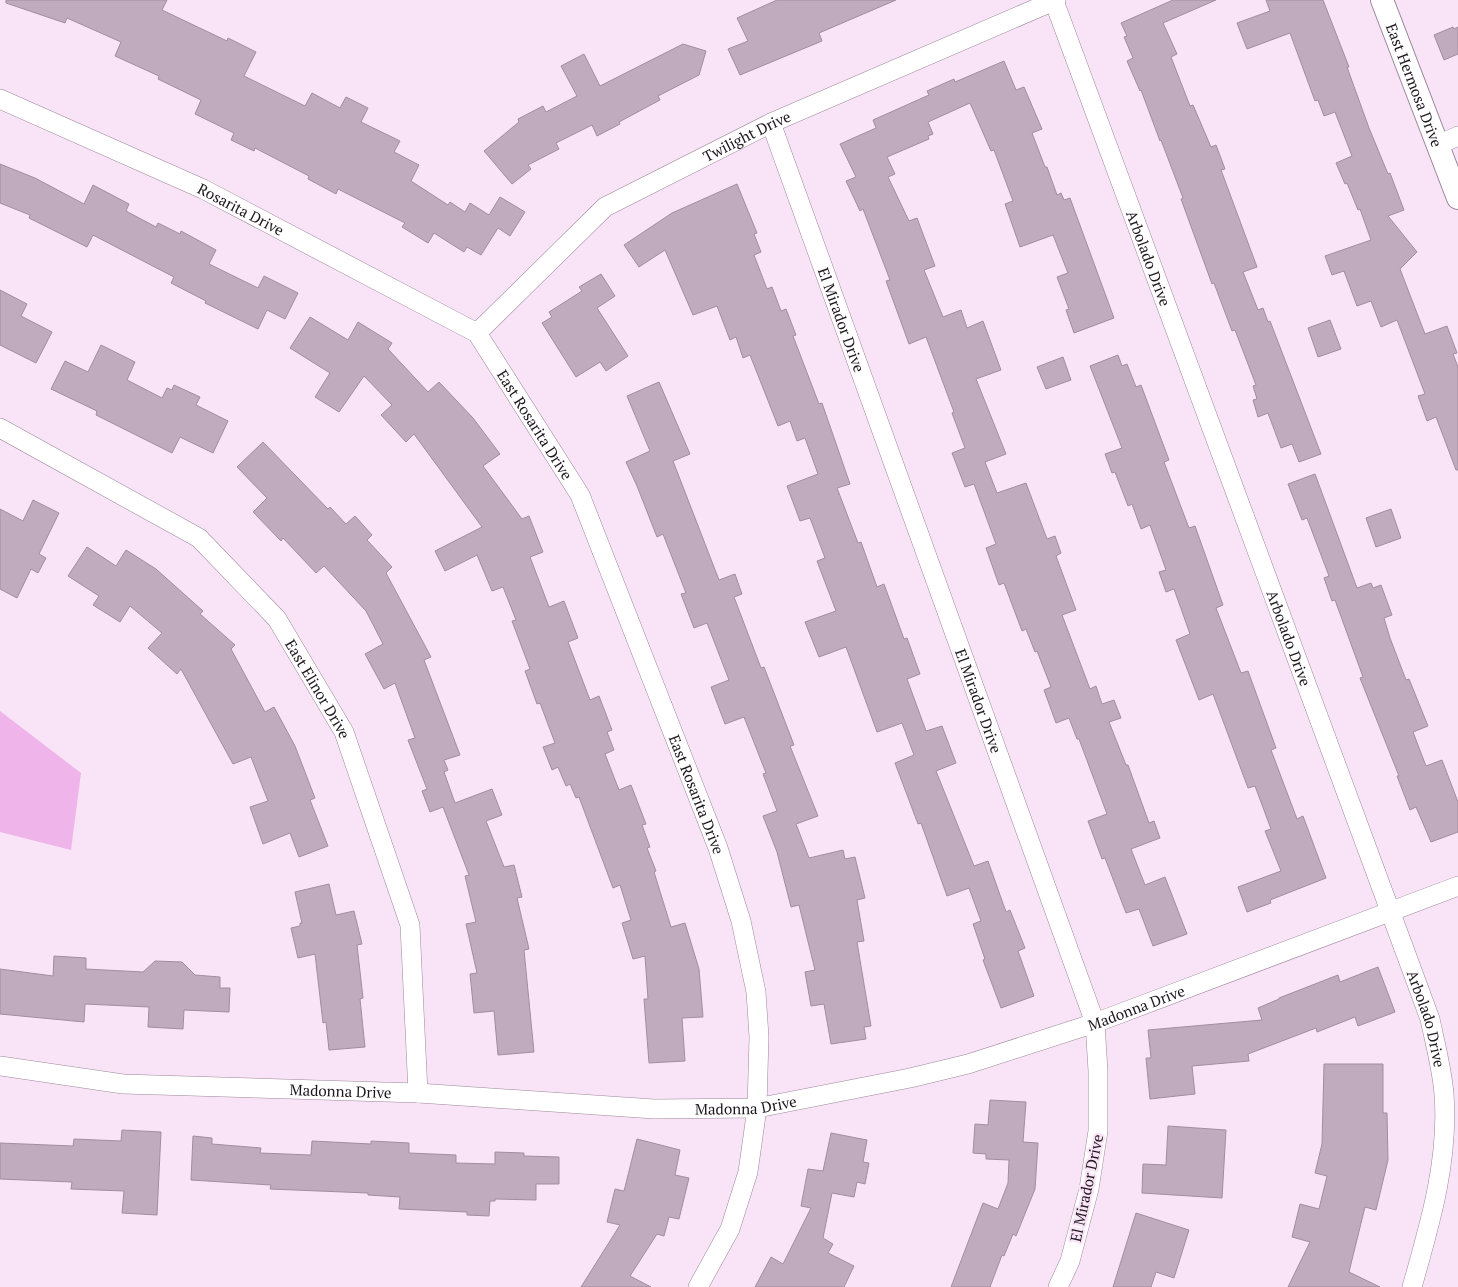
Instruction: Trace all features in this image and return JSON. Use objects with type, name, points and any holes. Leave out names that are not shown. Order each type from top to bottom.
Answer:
[{"type":"street","name":"East Hermosa Drive","points":[[1382,0],[1448,140],[1458,198]]},
{"type":"street","name":"Twilight Drive","points":[[476,333],[605,207],[771,124],[1055,1]]},
{"type":"street","name":"Arbolado Drive","points":[[1055,1],[1430,1019],[1444,1093],[1444,1145],[1433,1215],[1412,1287]]},
{"type":"street","name":"Rosarita Drive","points":[[0,99],[203,189],[476,333]]},
{"type":"street","name":"El Mirador Drive","points":[[771,124],[1095,1024],[1098,1071],[1098,1131],[1089,1189],[1070,1262],[1058,1287]]},
{"type":"street","name":"East Rosarita Drive","points":[[476,333],[580,495],[718,848],[741,922],[756,992],[760,1038],[757,1108],[748,1172],[730,1229],[698,1287]]},
{"type":"street","name":"East Elinor Drive","points":[[0,428],[199,538],[277,619],[344,732],[410,925],[418,1093]]},
{"type":"street","name":"Madonna Drive","points":[[0,1066],[123,1084],[418,1093],[654,1109],[757,1108],[919,1076],[968,1064],[1095,1024],[1458,886]]},
{"type":"shaded area","points":[[0,711],[81,773],[71,850],[0,832]]},
{"type":"building","points":[[6,0],[167,0],[162,10],[227,41],[228,38],[256,52],[244,76],[305,106],[312,93],[340,108],[346,97],[368,108],[361,122],[400,141],[394,152],[419,165],[411,181],[448,205],[450,202],[465,212],[470,203],[489,215],[500,197],[525,212],[510,236],[498,228],[481,255],[467,247],[464,252],[434,233],[428,243],[402,227],[405,223],[338,189],[336,194],[308,179],[309,176],[255,148],[254,151],[231,140],[234,133],[195,114],[201,100],[158,79],[159,76],[115,56],[121,42],[67,18],[65,23],[6,3]]},
{"type":"building","points":[[777,0],[896,0],[819,33],[822,41],[740,75],[728,49],[748,41],[737,18]]},
{"type":"building","points":[[1173,0],[1216,0],[1163,23],[1177,54],[1171,57],[1190,106],[1193,105],[1211,147],[1216,145],[1225,169],[1221,170],[1257,267],[1243,272],[1258,310],[1263,308],[1268,322],[1270,321],[1321,454],[1299,462],[1292,444],[1281,448],[1268,413],[1258,417],[1253,400],[1257,399],[1253,386],[1256,385],[1235,330],[1232,331],[1214,283],[1212,284],[1161,140],[1127,61],[1133,58],[1124,37],[1127,36],[1121,23]]},
{"type":"building","points":[[1266,0],[1323,0],[1349,67],[1347,67],[1369,128],[1388,174],[1390,173],[1404,210],[1388,216],[1417,252],[1400,269],[1425,334],[1447,326],[1457,353],[1453,354],[1458,367],[1458,470],[1456,470],[1436,417],[1427,421],[1418,396],[1425,394],[1397,320],[1381,327],[1371,301],[1357,306],[1344,271],[1332,275],[1325,256],[1371,240],[1360,209],[1358,210],[1336,163],[1352,156],[1335,112],[1324,116],[1318,100],[1315,101],[1290,33],[1247,49],[1237,23],[1270,11]]},
{"type":"building","points":[[1453,27],[1454,29],[1458,27],[1458,54],[1444,60],[1434,35]]},
{"type":"building","points":[[683,44],[706,51],[699,75],[658,96],[660,100],[597,136],[592,125],[556,143],[559,149],[528,165],[531,169],[512,184],[484,151],[519,122],[518,119],[543,106],[546,112],[577,96],[561,66],[584,54],[600,86]]},
{"type":"building","points":[[1004,61],[1016,90],[1024,87],[1042,129],[1032,133],[1057,195],[1061,193],[1064,200],[1070,198],[1114,318],[1074,333],[1066,310],[1069,309],[1057,277],[1068,273],[1053,235],[1020,247],[1005,204],[1013,201],[994,150],[991,151],[970,103],[928,122],[933,134],[928,136],[929,139],[887,157],[895,174],[888,177],[909,221],[917,218],[935,266],[924,270],[943,317],[961,310],[967,328],[983,321],[1001,370],[976,379],[1006,454],[985,462],[997,493],[1026,483],[1047,539],[1055,536],[1061,553],[1056,556],[1076,610],[1062,615],[1090,689],[1096,686],[1102,704],[1114,700],[1121,718],[1109,722],[1126,765],[1128,765],[1149,823],[1154,821],[1160,838],[1131,849],[1145,885],[1165,877],[1187,934],[1153,946],[1139,909],[1126,913],[1105,858],[1102,859],[1088,821],[1107,814],[1079,739],[1077,739],[1069,718],[1056,723],[1044,690],[1051,687],[1037,651],[1035,652],[1026,629],[1022,631],[1004,583],[999,585],[986,548],[996,544],[974,484],[965,487],[952,453],[965,448],[952,413],[954,412],[926,337],[909,344],[886,281],[890,280],[863,209],[860,211],[846,181],[856,177],[840,144],[876,128],[873,120],[929,95],[927,91],[954,79],[955,82]]},
{"type":"building","points":[[0,164],[35,178],[84,204],[93,185],[129,204],[126,211],[156,227],[158,223],[180,234],[181,231],[216,250],[209,264],[258,288],[264,276],[298,293],[285,319],[267,310],[258,329],[205,303],[206,301],[171,283],[174,277],[93,235],[87,247],[29,218],[30,215],[0,203]]},
{"type":"building","points":[[737,184],[757,233],[754,234],[761,252],[754,255],[767,289],[772,287],[781,311],[786,309],[796,335],[793,336],[819,404],[822,403],[850,484],[837,488],[858,543],[861,542],[877,587],[884,584],[904,639],[907,638],[920,674],[907,679],[926,731],[942,726],[956,763],[936,771],[974,866],[988,861],[1006,912],[1010,910],[1025,948],[1018,951],[1034,996],[1001,1008],[983,960],[985,959],[973,924],[981,921],[969,888],[947,896],[921,823],[918,824],[895,763],[914,755],[902,723],[877,732],[846,647],[819,657],[805,622],[836,611],[817,561],[825,558],[810,518],[800,521],[787,486],[818,474],[805,438],[797,441],[790,421],[778,426],[750,355],[743,358],[736,337],[730,340],[717,306],[693,315],[665,250],[639,267],[624,245],[672,213]]},
{"type":"building","points":[[601,274],[615,296],[597,308],[628,356],[606,371],[600,362],[576,377],[542,323],[552,317],[549,312],[582,291],[579,287]]},
{"type":"building","points":[[0,290],[27,304],[21,316],[52,332],[36,363],[0,345]]},
{"type":"building","points":[[310,317],[348,340],[358,322],[392,343],[388,349],[428,392],[439,382],[473,418],[500,454],[483,466],[522,519],[529,516],[543,552],[530,557],[549,607],[564,601],[578,638],[568,642],[590,700],[599,696],[612,730],[607,732],[614,750],[605,754],[619,790],[631,785],[646,824],[642,825],[650,847],[647,848],[656,871],[654,872],[671,927],[685,923],[699,969],[703,1017],[682,1018],[685,1061],[649,1063],[644,999],[648,999],[645,956],[633,959],[622,923],[631,920],[620,885],[613,888],[579,797],[576,798],[570,784],[566,786],[558,767],[552,770],[543,747],[555,743],[540,703],[537,704],[525,671],[530,669],[512,621],[516,620],[503,587],[492,591],[477,555],[445,571],[435,551],[482,527],[414,434],[406,442],[381,415],[392,405],[364,376],[339,412],[315,397],[330,373],[290,348]]},
{"type":"building","points":[[1330,320],[1341,349],[1318,357],[1308,328]]},
{"type":"building","points":[[101,345],[135,362],[127,380],[162,398],[167,388],[172,390],[174,385],[200,397],[196,405],[228,421],[213,453],[180,437],[172,453],[96,415],[97,411],[51,389],[65,361],[88,372]]},
{"type":"building","points":[[1118,355],[1122,366],[1127,364],[1136,387],[1141,385],[1169,460],[1164,462],[1189,528],[1195,526],[1223,605],[1216,608],[1241,673],[1248,671],[1276,748],[1271,750],[1297,819],[1303,816],[1326,878],[1270,900],[1271,903],[1247,912],[1238,887],[1281,871],[1265,831],[1271,829],[1255,786],[1248,788],[1213,694],[1199,700],[1176,640],[1190,634],[1174,589],[1166,592],[1159,572],[1166,570],[1150,525],[1141,529],[1132,504],[1128,506],[1115,472],[1112,473],[1105,454],[1122,448],[1090,366]]},
{"type":"building","points":[[1063,357],[1071,380],[1046,389],[1037,367]]},
{"type":"building","points":[[659,382],[690,454],[673,461],[719,580],[735,574],[742,594],[734,597],[761,668],[764,667],[794,745],[790,746],[818,816],[796,824],[809,858],[843,850],[845,859],[855,857],[865,898],[857,900],[864,941],[857,942],[871,1026],[864,1027],[866,1039],[831,1044],[824,1004],[811,1006],[805,972],[815,970],[799,905],[791,907],[777,852],[763,816],[777,811],[763,774],[766,773],[744,717],[725,724],[711,687],[729,680],[707,623],[694,628],[681,594],[686,593],[663,534],[657,537],[626,462],[650,451],[627,396]]},
{"type":"building","points":[[263,442],[328,509],[330,507],[346,524],[355,516],[372,535],[367,540],[392,567],[386,573],[431,657],[424,660],[460,755],[444,760],[448,770],[444,772],[455,803],[492,789],[502,815],[486,821],[504,867],[514,865],[522,897],[517,898],[529,949],[524,950],[534,1052],[498,1055],[494,1011],[474,1013],[470,974],[477,973],[466,924],[476,922],[465,876],[469,875],[443,807],[430,812],[422,791],[427,789],[408,740],[415,738],[395,683],[384,689],[365,654],[383,644],[366,611],[324,566],[316,573],[283,538],[281,541],[253,512],[267,498],[237,467]]},
{"type":"building","points":[[1315,474],[1357,588],[1371,583],[1373,588],[1381,585],[1392,615],[1384,618],[1390,638],[1406,680],[1409,679],[1428,726],[1413,732],[1426,766],[1442,760],[1458,802],[1458,832],[1431,842],[1416,807],[1410,810],[1397,776],[1399,776],[1360,678],[1363,677],[1335,600],[1332,601],[1324,578],[1329,576],[1307,518],[1302,520],[1288,484]]},
{"type":"building","points":[[33,500],[59,513],[39,554],[46,558],[38,573],[31,569],[17,598],[0,589],[0,509],[23,521]]},
{"type":"building","points":[[1391,509],[1401,538],[1376,547],[1366,518]]},
{"type":"building","points":[[87,547],[116,566],[126,550],[156,569],[203,611],[200,614],[235,645],[231,649],[265,712],[274,707],[295,746],[315,798],[310,800],[328,846],[299,857],[290,833],[263,844],[250,807],[268,801],[251,757],[233,764],[181,669],[177,674],[148,648],[162,633],[130,606],[120,622],[93,605],[99,596],[68,576]]},
{"type":"building","points":[[329,884],[336,915],[354,911],[362,944],[357,945],[363,998],[360,999],[365,1047],[329,1050],[326,1022],[323,1023],[315,954],[298,958],[291,928],[300,926],[300,923],[302,923],[295,892]]},
{"type":"building","points":[[54,956],[86,958],[86,969],[143,972],[155,961],[182,962],[195,975],[220,977],[220,988],[230,988],[229,1012],[184,1010],[183,1029],[148,1027],[149,1007],[85,1004],[84,1022],[0,1014],[0,969],[53,976]]},
{"type":"building","points":[[1378,967],[1395,1012],[1358,1026],[1355,1017],[1317,1032],[1316,1028],[1248,1054],[1249,1061],[1192,1066],[1195,1094],[1150,1099],[1146,1058],[1151,1058],[1148,1030],[1262,1020],[1258,1008],[1279,998],[1338,975],[1340,982]]},
{"type":"building","points":[[1324,1064],[1383,1064],[1383,1113],[1387,1113],[1388,1160],[1376,1210],[1365,1207],[1349,1272],[1380,1287],[1288,1287],[1310,1242],[1292,1237],[1300,1204],[1319,1209],[1327,1176],[1315,1173],[1322,1144]]},
{"type":"building","points":[[990,1100],[1026,1102],[1023,1142],[1038,1143],[1035,1189],[1016,1236],[1013,1234],[1004,1256],[1002,1255],[990,1287],[951,1287],[983,1203],[998,1209],[1008,1183],[1009,1160],[986,1159],[986,1154],[973,1153],[975,1124],[988,1125]]},
{"type":"building","points":[[1168,1126],[1226,1130],[1222,1198],[1142,1193],[1143,1164],[1166,1165]]},
{"type":"building","points":[[122,1130],[161,1132],[157,1215],[122,1213],[124,1191],[71,1189],[72,1182],[0,1179],[0,1143],[73,1146],[74,1139],[121,1141]]},
{"type":"building","points":[[831,1133],[867,1140],[863,1162],[869,1163],[865,1184],[857,1182],[854,1197],[832,1193],[823,1238],[833,1244],[828,1253],[854,1266],[844,1287],[755,1287],[771,1257],[783,1264],[811,1208],[801,1206],[808,1169],[823,1171]]},
{"type":"building","points":[[193,1136],[212,1138],[212,1144],[261,1148],[260,1153],[311,1155],[312,1141],[371,1144],[371,1141],[409,1143],[409,1153],[456,1155],[456,1163],[495,1164],[495,1152],[524,1153],[524,1156],[559,1157],[559,1184],[536,1184],[536,1200],[495,1199],[495,1201],[490,1201],[489,1216],[467,1215],[467,1212],[399,1209],[400,1197],[368,1195],[368,1193],[270,1189],[271,1185],[191,1180]]},
{"type":"building","points":[[637,1139],[680,1150],[675,1175],[689,1178],[679,1219],[669,1217],[664,1236],[657,1234],[630,1276],[651,1287],[581,1287],[620,1225],[607,1222],[615,1189],[624,1191]]},
{"type":"building","points":[[1136,1213],[1189,1230],[1174,1278],[1156,1272],[1151,1287],[1113,1287]]}]
